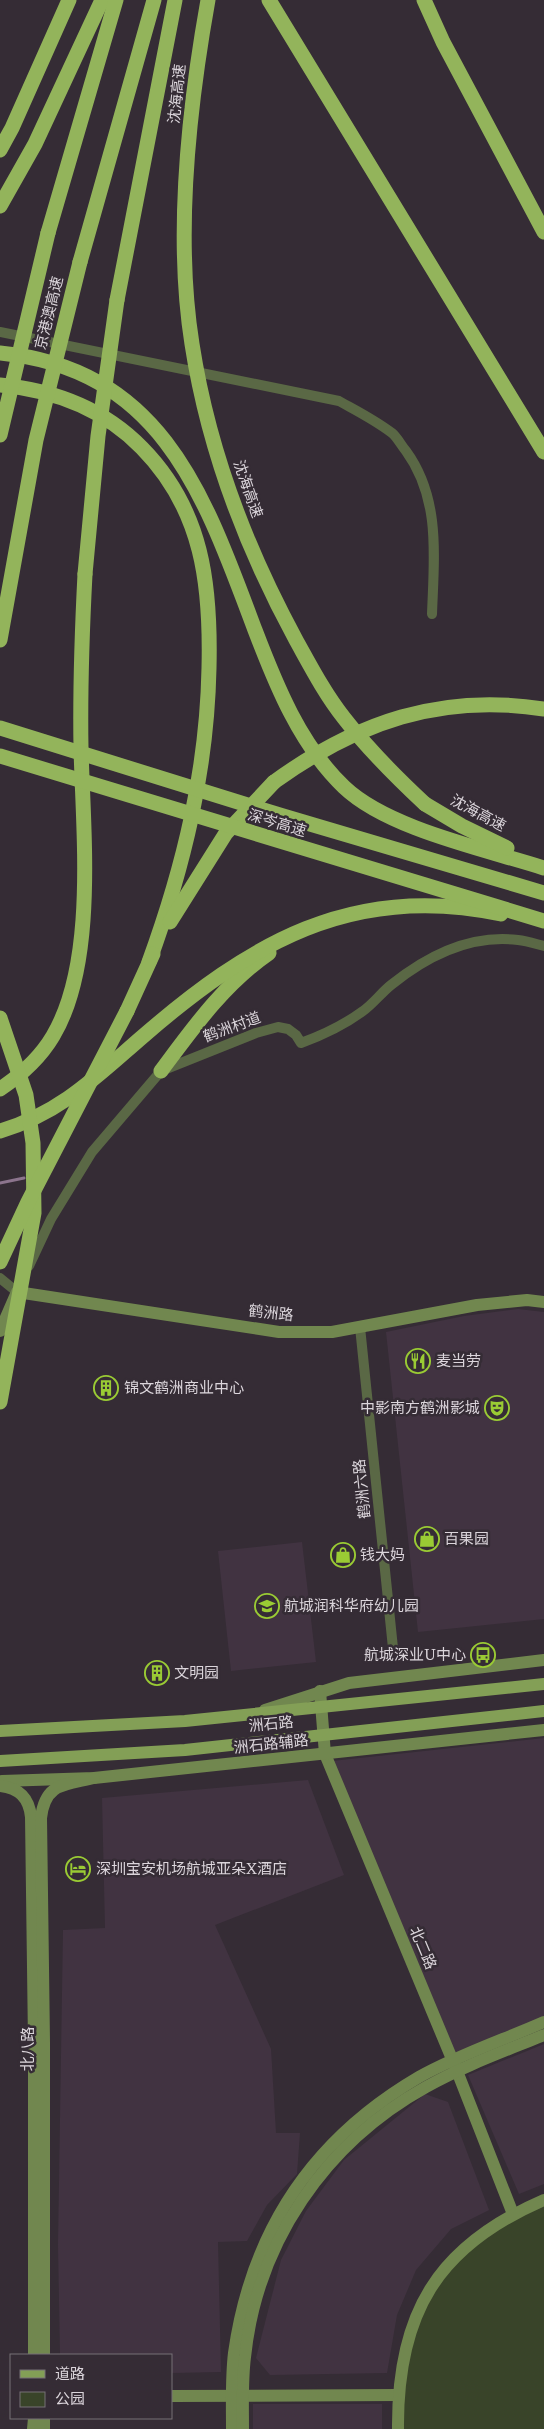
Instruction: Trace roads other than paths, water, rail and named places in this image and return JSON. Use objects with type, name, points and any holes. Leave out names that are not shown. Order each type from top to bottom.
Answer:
[{"type":"highway","points":[[0,150],[12,128],[69,0]]},
{"type":"highway","points":[[0,206],[35,144],[102,0]]},
{"type":"highway","name":"京港澳高速","points":[[0,435],[48,233],[116,0]]},
{"type":"highway","name":"京港澳高速","points":[[0,640],[36,440],[80,262],[154,0]]},
{"type":"highway","points":[[0,1089],[18,1076],[37,1058],[53,1036],[66,1008],[82,940],[84,907],[81,705],[85,574],[98,436],[117,300],[175,0]]},
{"type":"highway","name":"沈海高速","points":[[208,0],[192,103],[186,247],[188,303],[192,344],[206,416],[241,522],[270,590],[314,671],[344,718],[369,747],[395,776],[425,804],[462,826],[501,845],[544,861]]},
{"type":"highway","points":[[269,0],[544,452]]},
{"type":"highway","points":[[424,0],[452,58],[544,232]]},
{"type":"highway","points":[[0,353],[27,356],[63,365],[95,380],[130,402],[158,430],[176,455],[211,517],[283,698],[316,753],[344,787],[369,807],[397,820],[544,868]]},
{"type":"highway","points":[[0,385],[34,390],[63,398],[88,408],[120,428],[148,454],[173,487],[192,524],[199,544],[205,570],[209,608],[207,728],[186,845],[165,918],[149,962]]},
{"type":"highway","points":[[0,1262],[25,1208],[127,1011],[149,962],[176,911],[226,833],[274,782],[326,747],[391,720],[448,707],[485,704],[544,708]]},
{"type":"highway","name":"深岑高速","points":[[0,728],[282,816],[544,893]]},
{"type":"highway","name":"深岑高速","points":[[0,756],[544,923]]},
{"type":"highway","points":[[0,1131],[44,1114],[82,1090],[197,991],[242,959],[267,945],[320,923],[368,910],[438,906],[479,909],[544,923]]},
{"type":"highway","points":[[161,1071],[208,1008],[227,987],[267,954],[320,923]]},
{"type":"highway","points":[[0,1018],[26,1096],[33,1143],[34,1213],[0,1402]]},
{"type":"main road","name":"洲石路","points":[[1,1731],[185,1721],[544,1684]]},
{"type":"main road","name":"洲石路","points":[[0,1761],[185,1750],[544,1711]]},
{"type":"street","points":[[0,332],[339,401],[368,416],[393,434],[414,463],[426,485],[434,541],[432,614]]},
{"type":"street","name":"鹤洲村道","points":[[17,1292],[51,1219],[92,1152],[161,1071],[256,1033],[278,1027],[288,1028],[301,1043],[323,1035],[364,1011],[390,986],[417,965],[445,950],[475,942],[518,940],[544,946]]},
{"type":"street","points":[[0,1278],[17,1292],[0,1331]]},
{"type":"street","name":"鹤洲路","points":[[17,1292],[279,1332],[332,1332],[477,1305],[527,1300],[544,1302]]},
{"type":"street","name":"鹤洲六路","points":[[360,1327],[393,1648]]},
{"type":"street","points":[[255,1714],[320,1691],[370,1679],[544,1660]]},
{"type":"street","name":"北二路","points":[[320,1691],[325,1754],[455,2066],[513,2214]]},
{"type":"street","name":"洲石路辅路","points":[[0,1781],[94,1778],[544,1730]]},
{"type":"street","name":"北八路","points":[[44,2354],[42,1803],[47,1794],[65,1785],[94,1778]]},
{"type":"street","name":"北八路","points":[[0,1786],[21,1793],[27,1801],[31,1817],[34,2042],[34,2354]]},
{"type":"street","points":[[455,2066],[544,2022]]},
{"type":"street","points":[[243,2429],[237,2395],[234,2355],[245,2297],[268,2237],[295,2189],[324,2151],[353,2123],[420,2077],[544,2035]]},
{"type":"street","points":[[398,2429],[398,2395],[402,2363],[410,2329],[423,2302],[458,2254],[481,2235],[513,2214],[544,2200]]},
{"type":"street","points":[[232,2429],[237,2395]]},
{"type":"street","points":[[172,2396],[398,2395]]},
{"type":"waterway","points":[[0,1183],[24,1178]]},
{"type":"place","name":"麦当劳","points":[[418,1361]]},
{"type":"place","name":"锦文鹤洲商业中心","points":[[106,1388]]},
{"type":"place","name":"中影南方鹤洲影城","points":[[497,1408]]},
{"type":"place","name":"百果园","points":[[427,1539]]},
{"type":"place","name":"钱大妈","points":[[343,1555]]},
{"type":"place","name":"航城润科华府幼儿园","points":[[267,1606]]},
{"type":"place","name":"航城深业U中心","points":[[483,1655]]},
{"type":"place","name":"文明园","points":[[157,1673]]},
{"type":"place","name":"深圳宝安机场航城亚朵X酒店","points":[[78,1869]]}]
